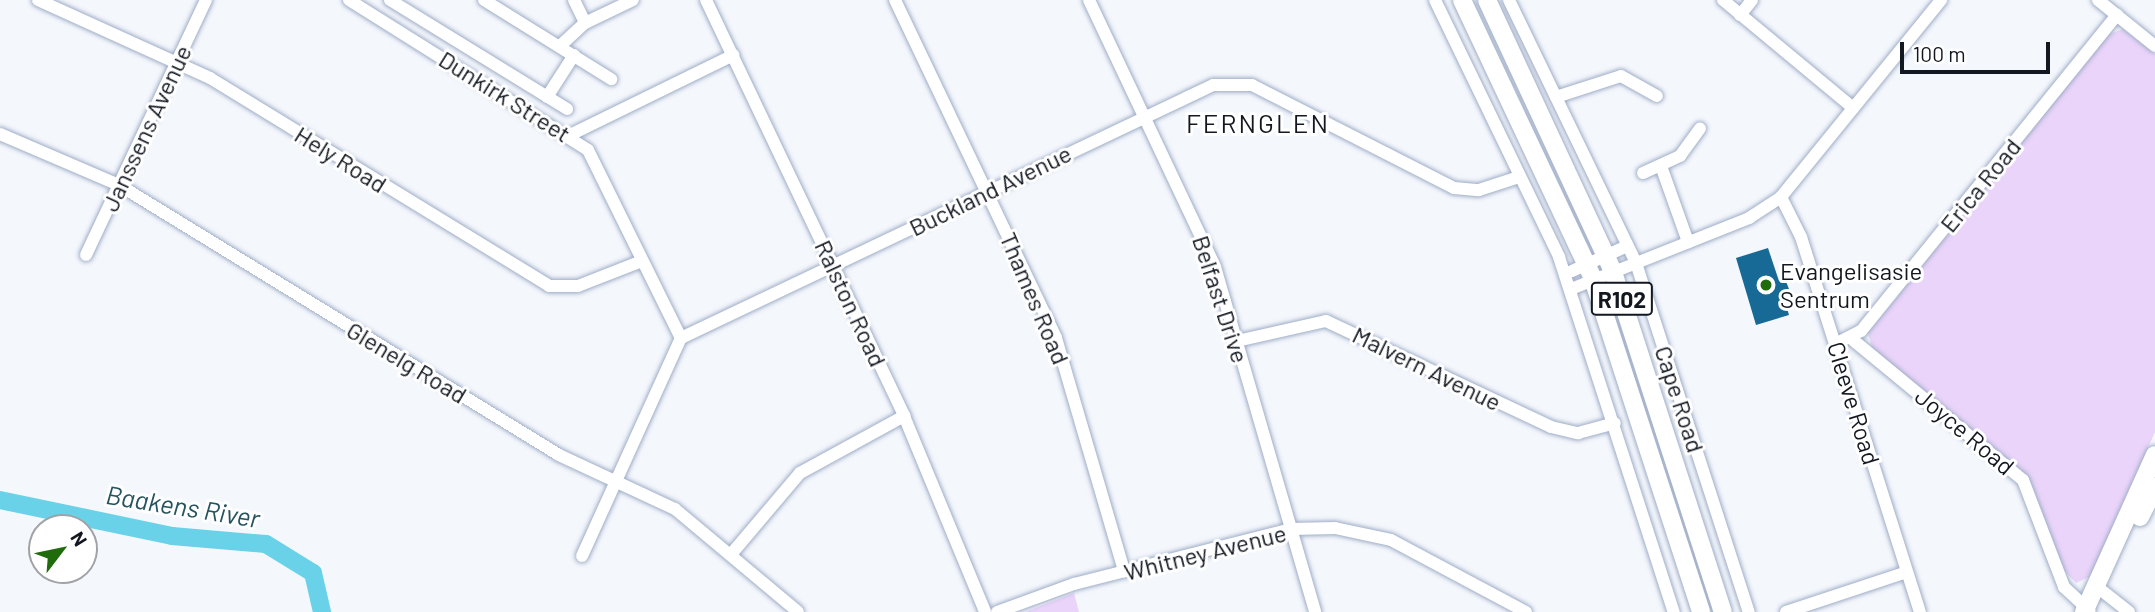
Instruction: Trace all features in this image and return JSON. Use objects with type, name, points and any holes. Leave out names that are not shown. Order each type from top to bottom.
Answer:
[{"type":"main road","name":"Cape Road","points":[[1462,0],[1584,272],[1701,612]]},
{"type":"main road","name":"Cape Road","points":[[1487,0],[1609,264],[1723,612]]},
{"type":"main road","points":[[2101,589],[2155,454]]},
{"type":"main road","points":[[2089,611],[2155,487]]},
{"type":"street","name":"Hely Road","points":[[38,0],[179,60],[549,286],[578,286],[642,261]]},
{"type":"street","name":"Janssens Avenue","points":[[86,255],[206,0]]},
{"type":"street","name":"Dunkirk Street","points":[[349,0],[570,135],[592,157],[681,338]]},
{"type":"street","points":[[390,0],[567,109]]},
{"type":"street","points":[[484,0],[611,79]]},
{"type":"street","points":[[574,0],[585,23]]},
{"type":"street","points":[[560,46],[585,23],[633,0]]},
{"type":"street","name":"Ralston Road","points":[[706,0],[904,416],[985,612]]},
{"type":"street","name":"Thames Road","points":[[895,0],[1056,338],[1124,571]]},
{"type":"street","name":"Belfast Drive","points":[[1089,0],[1208,250],[1315,612]]},
{"type":"street","points":[[1435,0],[1571,289],[1674,612]]},
{"type":"street","name":"Cape Road","points":[[1509,0],[1636,263],[1749,612]]},
{"type":"street","points":[[1723,0],[1853,108]]},
{"type":"street","points":[[1740,15],[1752,0]]},
{"type":"street","points":[[1571,289],[1584,272],[1609,264],[1636,263],[1688,242],[1781,197],[1941,0]]},
{"type":"street","points":[[2098,0],[2155,46]]},
{"type":"street","name":"Erica Road","points":[[1853,340],[2117,15]]},
{"type":"street","points":[[547,97],[574,55]]},
{"type":"street","points":[[570,135],[733,55]]},
{"type":"street","points":[[1556,97],[1621,76],[1657,96]]},
{"type":"street","name":"Buckland Avenue","points":[[681,338],[987,190],[1213,85],[1243,82],[1454,188],[1479,190],[1519,177]]},
{"type":"street","points":[[1643,173],[1683,153],[1700,128]]},
{"type":"street","name":"Glenelg Road","points":[[0,134],[119,185],[559,455],[675,509],[733,552],[797,612]]},
{"type":"street","points":[[1661,166],[1688,242]]},
{"type":"street","name":"Cleeve Road","points":[[1781,197],[1795,220],[1920,612]]},
{"type":"street","points":[[1609,264],[1628,246]]},
{"type":"street","name":"Malvern Avenue","points":[[1237,341],[1326,321],[1551,428],[1578,433],[1615,424]]},
{"type":"street","points":[[582,556],[681,338]]},
{"type":"street","points":[[1835,344],[1853,340]]},
{"type":"street","name":"Joyce Road","points":[[1853,340],[2024,480],[2061,580],[2089,611]]},
{"type":"street","points":[[733,552],[800,473],[904,416]]},
{"type":"street","name":"Whitney Avenue","points":[[997,612],[1124,571],[1291,529],[1373,534],[1526,612]]},
{"type":"street","points":[[1786,612],[1907,572]]},
{"type":"street","points":[[2101,589],[2129,612]]},
{"type":"shaded area","points":[[2123,29],[2155,54],[2155,432],[2091,576],[2076,583],[2064,570],[2027,476],[1872,348],[1868,333],[2109,34]]},
{"type":"shaded area","points":[[1074,593],[1079,612],[1025,612]]},
{"type":"building","name":"Evangelisasie Sentrum","points":[[1768,248],[1779,281],[1785,279],[1789,289],[1782,291],[1789,315],[1756,325],[1736,258]]},
{"type":"waterway","name":"Baakens River","points":[[0,500],[172,536],[266,544],[313,573],[322,612]]},
{"type":"place","name":"Evangelisasie Sentrum","points":[[1766,285]]},
{"type":"district","name":"FERNGLEN","points":[[1258,123]]}]
